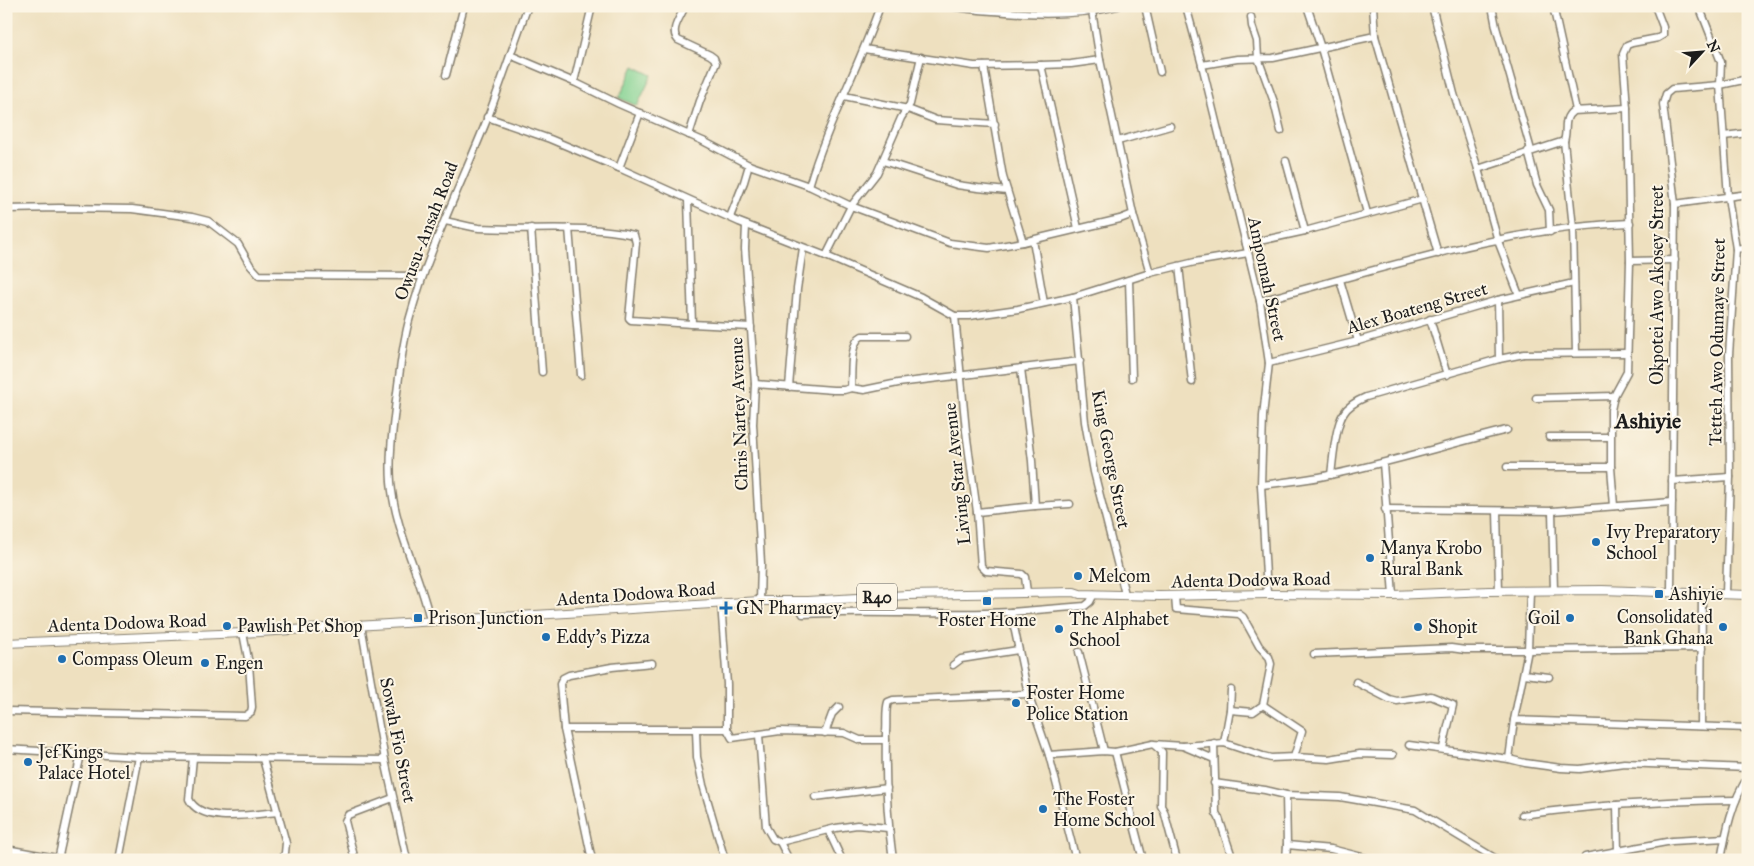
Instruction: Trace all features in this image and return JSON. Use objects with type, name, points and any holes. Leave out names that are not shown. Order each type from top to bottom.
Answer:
[{"type":"main road","name":"Adenta Dodowa Road","points":[[6,643],[243,633],[721,603],[907,595],[1074,592],[1080,594],[1175,596],[1267,594],[1393,595],[1499,590],[1726,593],[1748,595]]},
{"type":"street","points":[[446,76],[464,6]]},
{"type":"street","name":"Owusu-Ansah Road","points":[[430,620],[423,592],[399,525],[394,503],[391,464],[392,430],[398,378],[409,320],[422,276],[487,117],[528,6]]},
{"type":"street","points":[[574,82],[592,6]]},
{"type":"street","points":[[685,6],[674,30],[674,36],[678,40],[710,55],[716,63],[700,101],[689,135]]},
{"type":"street","points":[[809,186],[817,158],[864,49],[880,6]]},
{"type":"street","points":[[952,6],[1002,12],[1048,14],[1092,12],[1118,6]]},
{"type":"street","points":[[1046,6],[1048,14]]},
{"type":"street","points":[[1145,6],[1160,72]]},
{"type":"street","name":"Ampomah Street","points":[[1186,6],[1260,301],[1268,363],[1263,416],[1261,485],[1267,594]]},
{"type":"street","points":[[1307,6],[1321,48],[1367,213]]},
{"type":"street","points":[[1373,6],[1375,36],[1438,254]]},
{"type":"street","points":[[1432,6],[1454,94],[1498,241],[1519,295]]},
{"type":"street","points":[[1492,6],[1537,185],[1549,210],[1550,232]]},
{"type":"street","points":[[1553,6],[1576,110]]},
{"type":"street","points":[[1614,506],[1610,437],[1611,410],[1614,396],[1627,372],[1630,261],[1624,49],[1632,43],[1658,38],[1663,35],[1663,27],[1654,6]]},
{"type":"street","name":"Tetteh Awo Odumaye Street","points":[[1699,6],[1722,62],[1720,85],[1728,197],[1736,249],[1729,355],[1730,477],[1726,593]]},
{"type":"street","points":[[1092,12],[1100,60],[1133,214],[1150,273]]},
{"type":"street","points":[[1251,17],[1257,41],[1258,58],[1274,102],[1281,132]]},
{"type":"street","points":[[1202,65],[1225,61],[1274,58],[1375,36]]},
{"type":"street","points":[[864,49],[965,65],[984,66],[1041,65],[1100,60]]},
{"type":"street","points":[[510,55],[574,82],[749,165],[809,186],[851,206],[950,243],[989,248],[1033,240],[1133,214]]},
{"type":"street","points":[[826,256],[851,206],[877,173],[901,118],[908,109],[914,94],[921,57]]},
{"type":"street","points":[[1041,65],[1078,228]]},
{"type":"street","points":[[984,66],[1000,161],[1023,242]]},
{"type":"street","name":"Okpotei Awo Akosey Street","points":[[1671,592],[1675,204],[1664,98],[1672,89],[1720,85],[1748,79]]},
{"type":"street","points":[[844,96],[908,109],[936,120],[995,124]]},
{"type":"street","points":[[1576,353],[1573,228],[1564,141],[1566,136],[1566,120],[1570,113],[1576,110],[1627,108]]},
{"type":"street","points":[[618,168],[640,113]]},
{"type":"street","points":[[487,117],[550,139],[746,225],[826,256],[922,297],[955,316],[969,316],[1018,309],[1073,297],[1150,273],[1248,253]]},
{"type":"street","points":[[1118,141],[1170,126]]},
{"type":"street","points":[[1724,136],[1748,133]]},
{"type":"street","points":[[1478,169],[1564,141]]},
{"type":"street","points":[[883,161],[957,185],[1007,191]]},
{"type":"street","points":[[1286,161],[1304,231]]},
{"type":"street","points":[[730,217],[749,165]]},
{"type":"street","points":[[1675,204],[1748,194]]},
{"type":"street","points":[[1246,244],[1304,231],[1423,199]]},
{"type":"street","points":[[688,200],[692,324]]},
{"type":"street","points":[[6,209],[132,209],[192,216],[208,221],[238,244],[250,265],[259,275],[422,276]]},
{"type":"street","points":[[445,221],[478,228],[568,228],[611,230],[634,235],[636,243],[628,316],[630,318],[656,323],[751,327]]},
{"type":"street","points":[[1260,301],[1438,254],[1498,241],[1573,228],[1630,223]]},
{"type":"street","name":"Chris Nartey Avenue","points":[[746,225],[745,249],[755,384],[753,424],[761,562],[760,601]]},
{"type":"street","points":[[531,228],[542,372]]},
{"type":"street","points":[[568,228],[581,375]]},
{"type":"street","points":[[1033,240],[1044,303]]},
{"type":"street","points":[[1736,249],[1748,247]]},
{"type":"street","points":[[789,387],[798,281],[803,248]]},
{"type":"street","points":[[1630,261],[1674,260]]},
{"type":"street","points":[[1179,266],[1192,382]]},
{"type":"street","points":[[1129,280],[1132,378]]},
{"type":"street","points":[[1340,280],[1358,341]]},
{"type":"street","name":"Alex Boateng Street","points":[[1268,363],[1358,341],[1498,300],[1574,283]]},
{"type":"street","name":"King George Street","points":[[1073,297],[1085,422],[1094,472],[1125,594]]},
{"type":"street","points":[[1498,300],[1499,358]]},
{"type":"street","name":"Living Star Avenue","points":[[955,316],[982,568],[986,571],[1022,574],[1025,577],[1027,592]]},
{"type":"street","points":[[1430,319],[1447,375]]},
{"type":"street","points":[[852,388],[854,346],[858,338],[862,336],[905,336]]},
{"type":"street","points":[[1331,475],[1336,436],[1344,412],[1366,397],[1447,375],[1499,358],[1524,354],[1627,352]]},
{"type":"street","points":[[755,384],[833,390],[852,388],[864,390],[1080,361]]},
{"type":"street","points":[[1021,368],[1035,506]]},
{"type":"street","points":[[1536,398],[1614,396]]},
{"type":"street","points":[[1261,485],[1331,475],[1507,430]]},
{"type":"street","points":[[1549,437],[1610,437]]},
{"type":"street","points":[[1382,463],[1393,595]]},
{"type":"street","points":[[1507,467],[1611,467]]},
{"type":"street","points":[[1672,481],[1730,477]]},
{"type":"street","points":[[1385,509],[1552,511],[1672,502]]},
{"type":"street","points":[[977,512],[1070,504]]},
{"type":"street","points":[[1497,511],[1499,590]]},
{"type":"street","points":[[1552,511],[1554,591]]},
{"type":"street","points":[[1509,759],[1514,720],[1528,650],[1530,591]]},
{"type":"street","points":[[1701,726],[1702,593]]},
{"type":"street","points":[[796,601],[803,614],[856,612],[933,614],[1011,612],[1085,606],[1090,602],[1094,594]]},
{"type":"street","points":[[1175,596],[1176,609],[1239,614],[1243,617],[1259,646],[1271,660],[1272,664],[1263,705],[1253,712],[1230,710]]},
{"type":"street","points":[[721,603],[727,684],[727,729],[732,738],[780,731],[844,733],[860,740],[886,740]]},
{"type":"street","points":[[1011,612],[1028,694],[1049,755],[1076,860]]},
{"type":"street","name":"Sowah Fio Street","points":[[361,625],[385,760],[407,860]]},
{"type":"street","points":[[6,711],[245,716],[251,712],[252,707],[250,670],[243,633]]},
{"type":"street","points":[[1314,654],[1451,648],[1465,650],[1528,650],[1702,648]]},
{"type":"street","points":[[953,665],[961,659],[1018,650]]},
{"type":"street","points":[[1079,652],[1104,751]]},
{"type":"street","points":[[592,860],[564,729],[560,684],[563,678],[569,675],[652,663]]},
{"type":"street","points":[[1524,674],[1549,677]]},
{"type":"street","points":[[1356,682],[1389,699],[1397,701],[1434,696],[1454,705],[1443,748]]},
{"type":"street","points":[[1224,743],[1230,710],[1230,690]]},
{"type":"street","points":[[893,860],[888,828],[887,703],[892,700],[1028,694]]},
{"type":"street","points":[[1263,705],[1302,731],[1294,757]]},
{"type":"street","points":[[825,733],[832,714],[839,707]]},
{"type":"street","points":[[1514,720],[1748,728]]},
{"type":"street","points":[[564,729],[727,729]]},
{"type":"street","points":[[696,730],[703,785],[725,860]]},
{"type":"street","points":[[759,735],[766,826],[773,839],[780,842],[859,824],[888,828]]},
{"type":"street","points":[[1049,755],[1115,752],[1153,744],[1183,746],[1214,743],[1224,743],[1271,758],[1330,759],[1360,754],[1393,755]]},
{"type":"street","points":[[1214,743],[1216,813],[1233,860]]},
{"type":"street","points":[[1153,744],[1162,754],[1161,806],[1164,810],[1177,860]]},
{"type":"street","points":[[1409,745],[1443,748],[1561,768],[1580,769],[1624,763],[1748,768]]},
{"type":"street","points":[[1183,746],[1214,759]]},
{"type":"street","points":[[6,749],[139,757],[385,760]]},
{"type":"street","points":[[1115,752],[1143,860]]},
{"type":"street","points":[[58,859],[81,754]]},
{"type":"street","points":[[119,860],[139,757]]},
{"type":"street","points":[[194,758],[189,799],[196,809],[201,812],[224,816],[278,812]]},
{"type":"street","points":[[263,759],[286,843],[282,860]]},
{"type":"street","points":[[1721,860],[1736,800],[1748,777]]},
{"type":"street","points":[[1214,784],[1265,790],[1286,795],[1340,797],[1415,810],[1498,860]]},
{"type":"street","points":[[815,797],[887,788]]},
{"type":"street","points":[[1286,795],[1288,845],[1286,860]]},
{"type":"street","points":[[355,860],[344,821],[348,815],[393,798]]},
{"type":"street","points":[[1522,815],[1617,805],[1736,800]]},
{"type":"street","points":[[1617,805],[1618,851]]},
{"type":"street","points":[[828,830],[842,860]]},
{"type":"street","points":[[1585,857],[1672,841],[1725,838]]},
{"type":"street","points":[[780,842],[789,860]]},
{"type":"street","points":[[1288,845],[1331,849],[1374,860]]},
{"type":"street","points":[[6,850],[68,860]]},
{"type":"green space","points":[[634,66],[652,75],[637,106],[619,98]]},
{"type":"place","name":"Ivy Preparatory School","points":[[1596,542]]},
{"type":"place","name":"Manya Krobo Rural Bank","points":[[1370,558]]},
{"type":"place","name":"Melcom","points":[[1078,576]]},
{"type":"place","name":"Ashiyie","points":[[1659,594]]},
{"type":"place","name":"Foster Home","points":[[987,601]]},
{"type":"place","name":"GN Pharmacy","points":[[726,608]]},
{"type":"place","name":"Prison Junction","points":[[418,618]]},
{"type":"place","name":"Goil","points":[[1570,618]]},
{"type":"place","name":"Pawlish Pet Shop","points":[[227,626]]},
{"type":"place","name":"Shopit","points":[[1418,627]]},
{"type":"place","name":"Consolidated Bank Ghana","points":[[1723,627]]},
{"type":"place","name":"The Alphabet School","points":[[1059,629]]},
{"type":"place","name":"Eddy's Pizza","points":[[546,637]]},
{"type":"place","name":"Compass Oleum","points":[[62,659]]},
{"type":"place","name":"Engen","points":[[205,663]]},
{"type":"place","name":"Foster Home Police Station","points":[[1016,703]]},
{"type":"place","name":"JefKings Palace Hotel","points":[[28,762]]},
{"type":"place","name":"The Foster Home School","points":[[1043,809]]},
{"type":"district","name":"Ashiyie","points":[[1648,420]]}]
